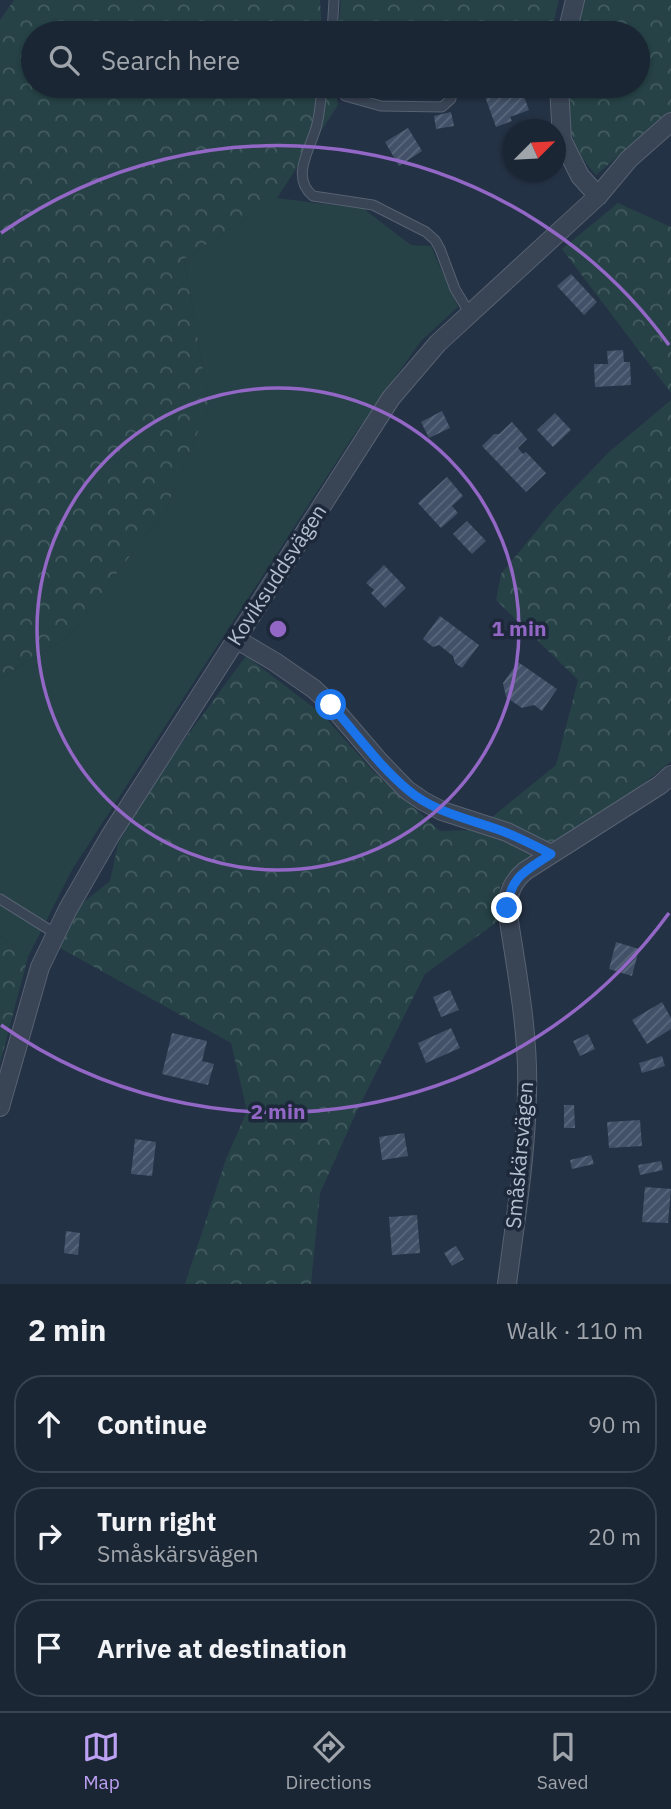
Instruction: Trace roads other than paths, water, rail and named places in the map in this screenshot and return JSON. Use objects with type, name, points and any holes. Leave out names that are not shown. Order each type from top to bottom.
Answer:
[{"type":"street","points":[[570,21],[575,0]]},
{"type":"street","points":[[560,98],[562,140],[580,176],[598,196]]},
{"type":"street","name":"Koviksuddsvägen","points":[[0,1107],[40,967],[68,909],[110,836],[391,398],[438,343],[598,196],[629,159],[671,122]]},
{"type":"street","points":[[236,639],[314,689],[407,790],[442,811],[507,832],[551,854]]},
{"type":"street","name":"Småskärsvägen","points":[[507,1284],[528,1091],[524,1023],[507,908],[509,892],[514,881],[525,871],[660,785],[671,775]]},
{"type":"lane","points":[[333,21],[334,0]]},
{"type":"lane","points":[[320,98],[315,134],[308,148],[302,176],[308,192],[313,196],[373,205],[426,232],[440,249],[455,289],[470,314]]},
{"type":"lane","points":[[352,98],[381,106],[442,107],[451,98]]},
{"type":"lane","points":[[0,899],[56,934]]}]
